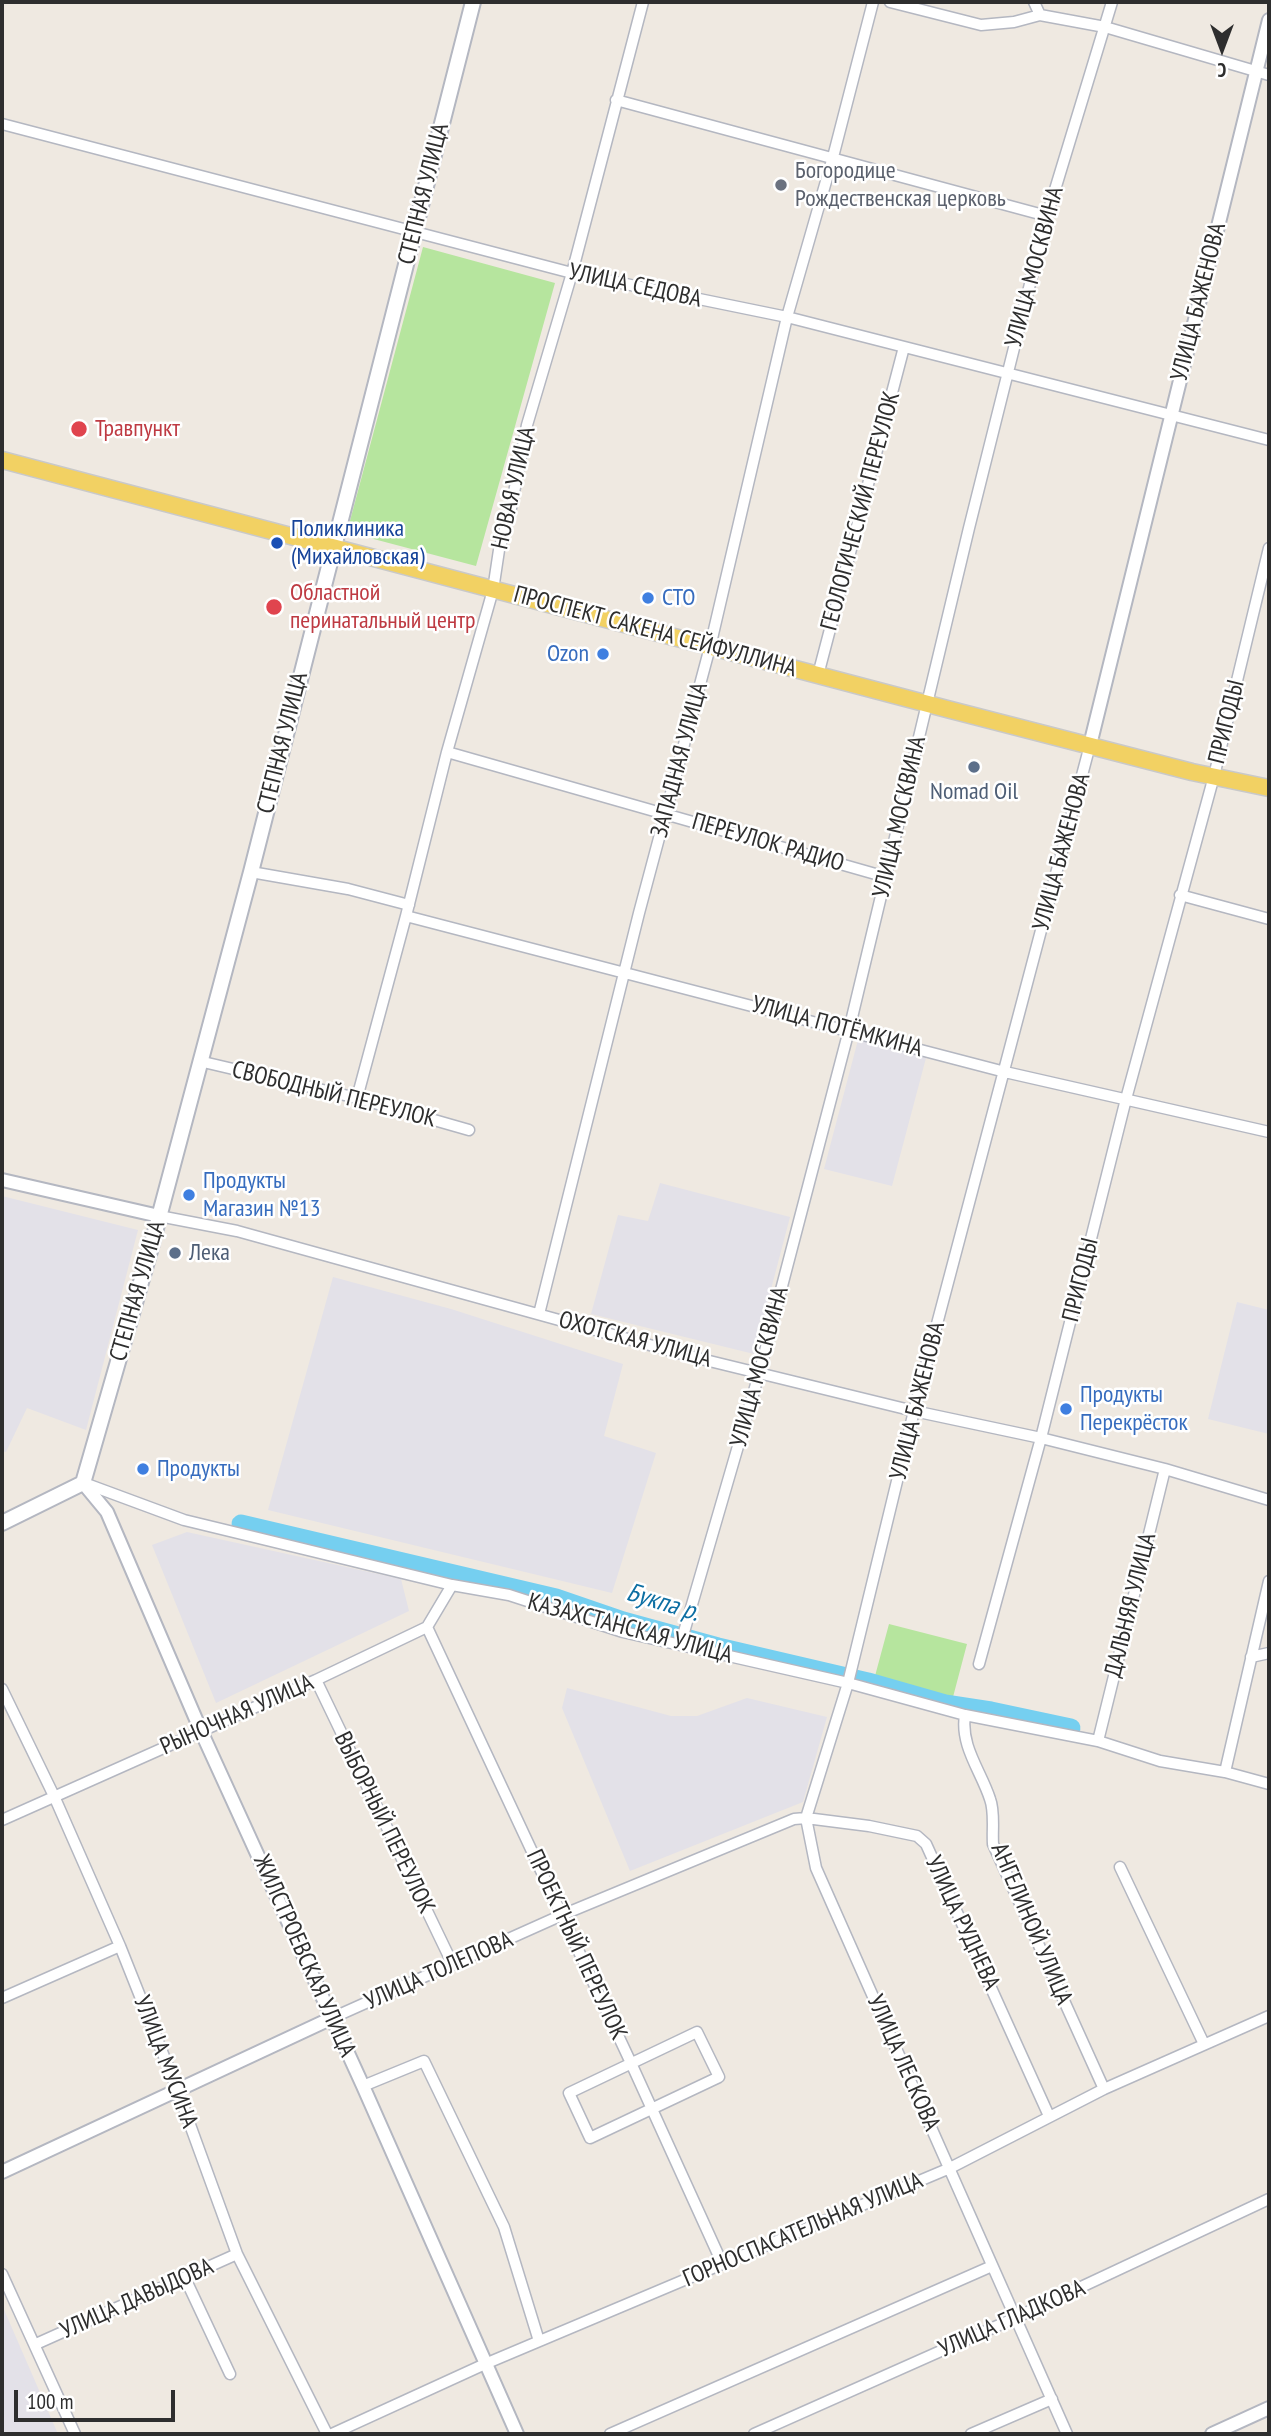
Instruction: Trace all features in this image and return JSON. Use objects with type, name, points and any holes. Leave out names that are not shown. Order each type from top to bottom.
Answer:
[{"type":"main road","name":"СТЕПНАЯ УЛИЦА","points":[[83,1482],[159,1216],[251,872],[472,2]]},
{"type":"main road","name":"ПРОСПЕКТ САКЕНА СЕЙФУЛЛИНА","points":[[2,460],[1090,746],[1269,788]]},
{"type":"main road","points":[[2,1523],[83,1482]]},
{"type":"street","name":"НОВАЯ УЛИЦА","points":[[357,1098],[408,911],[447,752],[493,590],[499,550],[511,508],[527,425],[572,274],[643,2]]},
{"type":"street","name":"ЗАПАДНАЯ УЛИЦА","points":[[539,1314],[624,971],[710,647],[787,317],[833,158],[873,2]]},
{"type":"street","points":[[890,2],[981,25],[1014,22],[1040,15],[1105,27],[1269,75]]},
{"type":"street","points":[[1034,2],[1040,15]]},
{"type":"street","name":"УЛИЦА МОСКВИНА","points":[[684,1632],[759,1374],[849,1030],[1047,216],[1112,2]]},
{"type":"street","name":"УЛИЦА БАЖЕНОВА","points":[[848,1683],[914,1411],[1006,1072],[1090,746],[1269,20]]},
{"type":"street","points":[[616,100],[1047,216]]},
{"type":"street","name":"УЛИЦА СЕДОВА","points":[[2,124],[572,274],[787,317],[1269,440]]},
{"type":"street","name":"ГЕОЛОГИЧЕСКИЙ ПЕРЕУЛОК","points":[[818,675],[904,347]]},
{"type":"street","name":"ПРИГОДЫ","points":[[979,1664],[1041,1437],[1126,1099],[1214,776],[1269,548]]},
{"type":"street","name":"ПЕРЕУЛОК РАДИО","points":[[447,752],[886,877]]},
{"type":"street","name":"УЛИЦА ПОТЁМКИНА","points":[[251,872],[348,889],[408,911],[1006,1072],[1269,1132]]},
{"type":"street","points":[[1180,895],[1269,919]]},
{"type":"street","name":"СВОБОДНЫЙ ПЕРЕУЛОК","points":[[199,1061],[357,1098],[469,1130]]},
{"type":"street","name":"ОХОТСКАЯ УЛИЦА","points":[[2,1181],[237,1231],[759,1374],[914,1411],[1041,1437],[1165,1469],[1269,1500]]},
{"type":"street","name":"ДАЛЬНЯЯ УЛИЦА","points":[[1098,1741],[1165,1469]]},
{"type":"street","name":"КАЗАХСТАНСКАЯ УЛИЦА","points":[[83,1482],[184,1520],[452,1585],[509,1595],[623,1632],[848,1683],[965,1715],[1098,1741],[1160,1761],[1269,1783]]},
{"type":"street","name":"ЖИЛСТРОЕВСКАЯ УЛИЦА","points":[[83,1482],[107,1512],[201,1731],[363,2086],[517,2434]]},
{"type":"street","points":[[1225,1772],[1269,1581]]},
{"type":"street","points":[[427,1627],[452,1585]]},
{"type":"street","name":"РЫНОЧНАЯ УЛИЦА","points":[[2,1820],[316,1680],[427,1627]]},
{"type":"street","name":"ПРОЕКТНЫЙ ПЕРЕУЛОК","points":[[427,1627],[722,2263]]},
{"type":"street","points":[[1251,1657],[1269,1653]]},
{"type":"street","name":"ВЫБОРНЫЙ ПЕРЕУЛОК","points":[[316,1680],[453,1965]]},
{"type":"street","name":"УЛИЦА ЛЕСКОВА","points":[[848,1683],[806,1818],[816,1868],[1068,2434]]},
{"type":"street","name":"УЛИЦА МУСИНА","points":[[2,1689],[54,1796],[120,1946],[177,2089],[237,2253],[329,2434]]},
{"type":"street","name":"АНГЕЛИНОЙ УЛИЦА","points":[[965,1715],[962,1730],[992,1802],[993,1844],[1104,2090]]},
{"type":"street","name":"УЛИЦА ТОЛЕПОВА","points":[[2,2172],[177,2089],[562,1915],[794,1819],[806,1818]]},
{"type":"street","name":"УЛИЦА РУДНЕВА","points":[[806,1818],[869,1826],[917,1836],[926,1844],[1049,2116]]},
{"type":"street","points":[[1120,1867],[1204,2044]]},
{"type":"street","points":[[2,1998],[120,1946]]},
{"type":"street","name":"ГОРНОСПАСАТЕЛЬНАЯ УЛИЦА","points":[[329,2434],[485,2364],[950,2168],[1049,2116],[1269,2016]]},
{"type":"street","points":[[697,2032],[719,2077],[590,2138],[569,2093],[631,2063],[697,2032]]},
{"type":"street","points":[[363,2086],[424,2061],[504,2227],[539,2342]]},
{"type":"street","name":"УЛИЦА ГЛАДКОВА","points":[[754,2434],[1016,2318],[1269,2199]]},
{"type":"street","name":"УЛИЦА ДАВЫДОВА","points":[[36,2344],[237,2253]]},
{"type":"street","points":[[610,2434],[992,2266]]},
{"type":"street","name":"УЛИЦА ДАВЫДОВА","points":[[2,2274],[75,2434]]},
{"type":"street","points":[[185,2278],[230,2374]]},
{"type":"street","points":[[971,2434],[1052,2399]]},
{"type":"street","points":[[1212,2434],[1269,2408]]},
{"type":"shaded area","points":[[858,1040],[926,1058],[892,1186],[824,1169]]},
{"type":"shaded area","points":[[660,1183],[790,1217],[754,1354],[591,1314],[618,1215],[648,1221]]},
{"type":"shaded area","points":[[2,1196],[138,1230],[86,1430],[27,1408],[6,1452],[2,1451]]},
{"type":"shaded area","points":[[333,1277],[451,1309],[623,1364],[604,1436],[656,1453],[612,1593],[268,1510]]},
{"type":"shaded area","points":[[1237,1302],[1269,1310],[1269,1434],[1208,1419]]},
{"type":"shaded area","points":[[187,1532],[401,1579],[409,1611],[216,1703],[152,1545]]},
{"type":"shaded area","points":[[567,1688],[671,1716],[697,1716],[747,1698],[827,1717],[803,1802],[630,1871],[562,1708]]},
{"type":"shaded area","points":[[2,2305],[58,2434],[2,2434]]},
{"type":"green space","points":[[423,247],[555,283],[476,566],[347,532]]},
{"type":"green space","points":[[889,1624],[967,1644],[953,1697],[875,1676]]},
{"type":"waterway","name":"Букпа р.","points":[[241,1524],[556,1598],[623,1621],[718,1647],[868,1682],[945,1704],[1071,1728]]},
{"type":"place","name":"Богородице Рождественская церковь","points":[[781,185]]},
{"type":"place","name":"Травпункт","points":[[79,429]]},
{"type":"place","name":"Поликлиника (Михайловская)","points":[[277,543]]},
{"type":"place","name":"СТО","points":[[648,598]]},
{"type":"place","name":"Областной перинатальный центр","points":[[274,607]]},
{"type":"place","name":"Ozon","points":[[603,654]]},
{"type":"place","name":"Nomad Oil","points":[[974,767]]},
{"type":"place","name":"Продукты Магазин №13","points":[[189,1195]]},
{"type":"place","name":"Лека","points":[[175,1253]]},
{"type":"place","name":"Продукты Перекрёсток","points":[[1066,1409]]},
{"type":"place","name":"Продукты","points":[[143,1469]]}]
